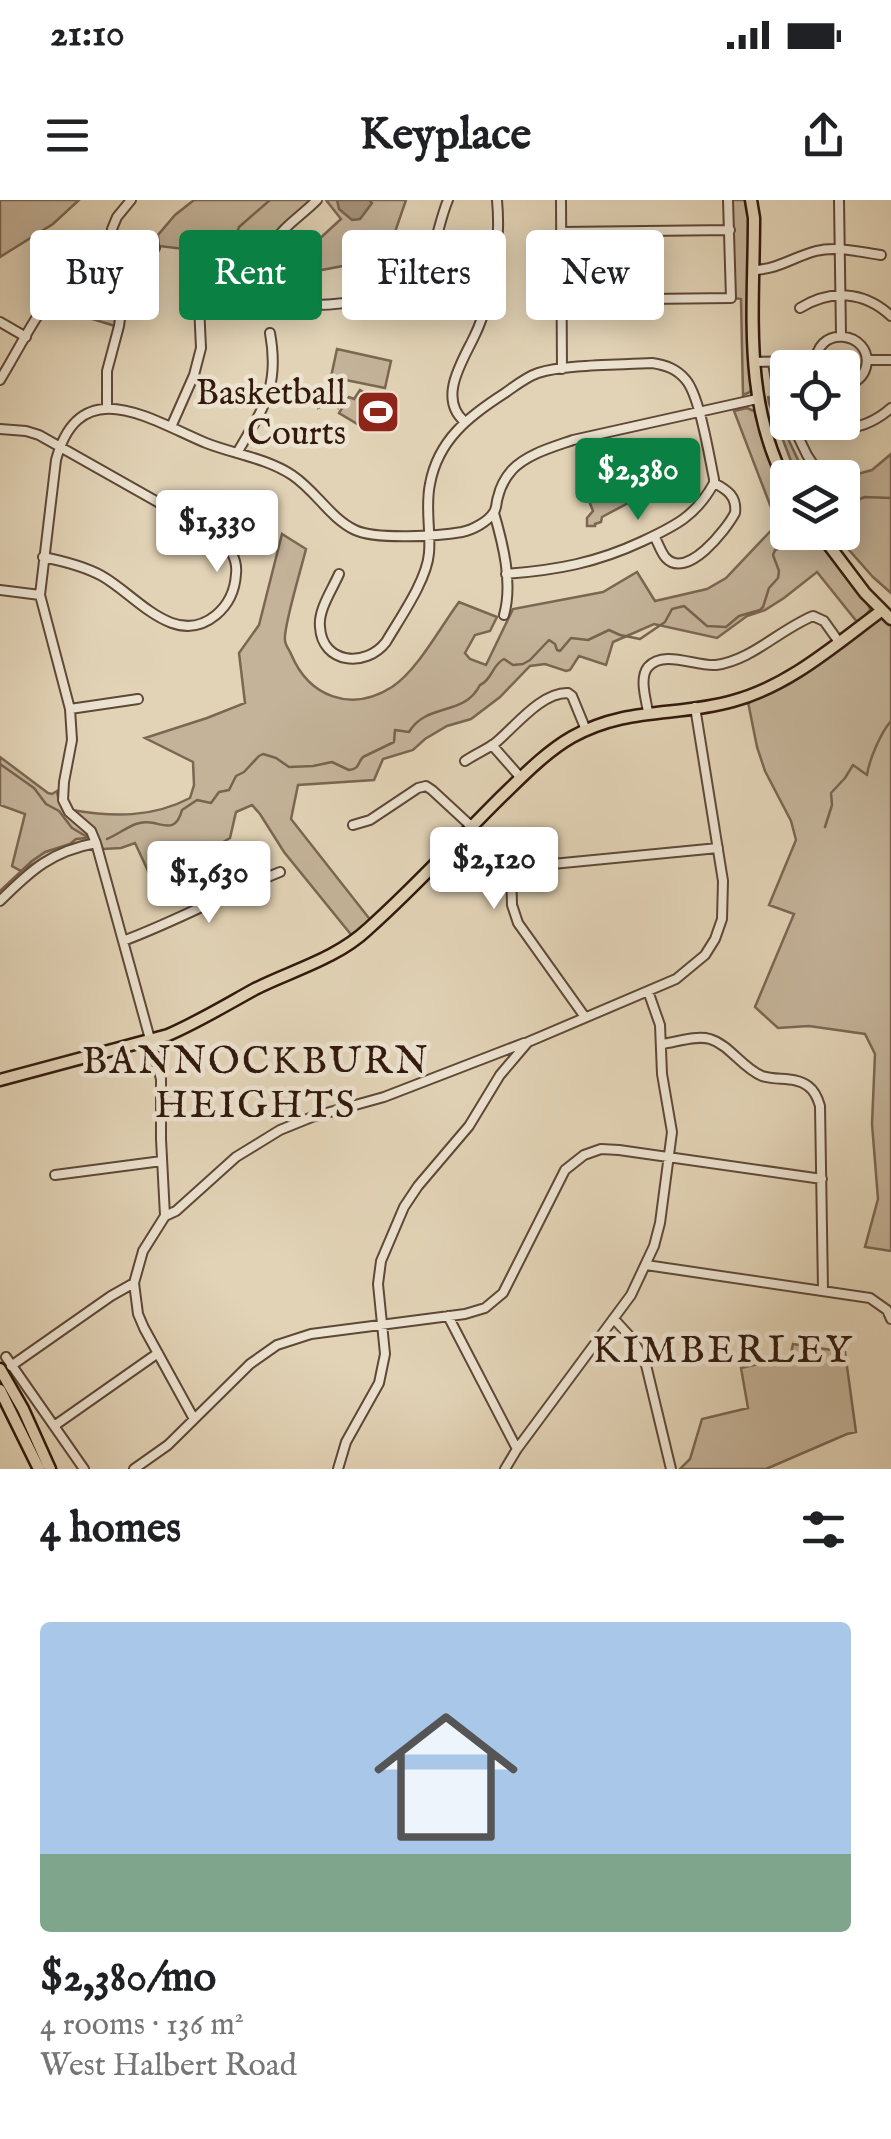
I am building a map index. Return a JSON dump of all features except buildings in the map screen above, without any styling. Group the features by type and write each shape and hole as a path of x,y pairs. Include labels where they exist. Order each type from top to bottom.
{"main road":[{"path":"752,200 757,400 775,460"},
{"path":"831,550 880,611 891,619"},
{"path":"0,1080 189,1026 258,988 333,954 370,928 556,748 586,730 619,718 732,702 766,690 880,611"},
{"path":"6,1368 50,1469"},
{"path":"0,1390 38,1469"}],"street":[{"path":"113,230 131,200"},
{"path":"317,200 278,236 271,256 274,269 290,293 313,306 388,294 412,282 427,263 448,200"},
{"path":"464,421 452,407 452,395 495,270 497,200"},
{"path":"561,200 561,230"},
{"path":"664,299 731,298 728,200"},
{"path":"839,200 841,336"},
{"path":"664,231 730,230"},
{"path":"754,270 776,268 815,252 881,254"},
{"path":"800,308 841,294 866,299 891,316"},
{"path":"0,380 37,320"},
{"path":"108,408 107,370 120,320"},
{"path":"171,428 194,376 201,348 200,320"},
{"path":"562,320 562,369"},
{"path":"0,322 26,337"},
{"path":"237,453 271,389 274,365 270,333"},
{"path":"818,350 831,337 854,339 867,360 860,379"},
{"path":"867,360 891,360"},
{"path":"754,362 770,362"},
{"path":"339,574 320,616 321,636 339,656 352,660 367,658 378,653 386,642 426,569 433,472 444,445 464,421 538,373 652,363 678,372 688,382 698,411 714,484 691,515 610,556 580,565 506,574"},
{"path":"504,615 508,601 506,574 494,512 499,492 512,471 548,449 573,440 757,400"},
{"path":"165,1216 162,1079 96,843 90,830 69,812 63,800 72,740 70,709 40,594 60,446 66,432 93,412 108,408 134,411 292,475 338,520 357,531 380,536 469,530 494,512"},
{"path":"860,428 891,408"},
{"path":"0,429 26,431 60,446 216,535 230,548 236,576 232,595 210,620 189,626 174,625 158,618 98,574 43,557"},
{"path":"654,536 666,558 674,563 685,564 705,550 735,514 736,507 729,492 714,484"},
{"path":"0,590 40,594"},
{"path":"648,712 643,679 651,663 669,660 707,666 735,660 812,616 824,621 839,642"},
{"path":"464,761 492,745 533,709 564,692 572,696 586,730"},
{"path":"70,709 138,699"},
{"path":"194,1419 138,1314 134,1283 143,1250 165,1216 236,1157 280,1130 384,1097 528,1042 676,980 705,955 724,906 695,707"},
{"path":"492,745 521,778"},
{"path":"354,825 370,820 418,788 426,786 432,790 511,868 512,905 518,922 585,1017"},
{"path":"0,901 44,860 96,843"},
{"path":"511,868 718,848"},
{"path":"124,941 280,872"},
{"path":"505,1469 631,1295 660,1223 672,1132 662,1074 660,1025 648,991"},
{"path":"662,1044 710,1040 760,1075 797,1080 810,1087 816,1096 820,1106 823,1290"},
{"path":"338,1469 346,1442 379,1383 385,1354 378,1284 381,1261 404,1207 469,1126 500,1075 528,1042"},
{"path":"486,1058 500,1075"},
{"path":"134,1469 168,1445 250,1364 277,1345 310,1334 485,1308 503,1293 557,1182 584,1155 601,1149 822,1179"},
{"path":"56,1175 162,1161"},
{"path":"646,1265 870,1298 887,1310 891,1319"},
{"path":"6,1368 134,1283"},
{"path":"448,1316 517,1449"},
{"path":"614,1319 634,1341 646,1364 671,1469"},
{"path":"54,1426 158,1354"},
{"path":"6,1357 6,1368 84,1469"}],"shaded area":[{"path":"0,200 79,200 43,230 30,230 30,238 0,257"},
{"path":"194,200 312,200 278,230 179,230 179,248 159,246 159,234"},
{"path":"326,200 406,200 396,230 342,230 342,266 322,270 322,236 341,219"},
{"path":"337,200 372,203 360,219 352,220 339,209"},
{"path":"730,200 748,200 751,220 752,387 743,395 741,299 734,298"},
{"path":"337,349 391,361 385,388 331,377"},
{"path":"319,387 347,400 354,399 360,390 371,397 365,406 369,409 378,395 394,405 381,424 366,415 359,425 339,413 342,403 338,408 328,403 318,408 315,392"},
{"path":"747,408 756,412 772,460 770,505 734,411"},
{"path":"783,440 789,440 798,460 791,460"},
{"path":"891,454 891,593 849,550 860,550 860,473 872,470"},
{"path":"637,472 645,494 602,517 595,526 587,526 593,511 585,491"},
{"path":"770,532 770,550 827,550 867,600 870,610 858,623 817,572 784,598 747,616 717,638 654,624 613,642 606,665 579,656 566,671 545,664 530,666 500,697 471,719 447,726 413,750 383,759 374,780 298,785 291,819 372,922 353,937 284,852 252,805 236,812 230,838 155,886 135,843 103,849 93,828 72,810 132,814 176,805 190,798 193,762 145,738 245,703 239,653 259,625 282,534 306,549 287,623 286,644 309,681 320,690 347,699 377,695 401,680 459,602 497,617 490,631 475,635 465,653 486,665 513,609 603,592 637,572 655,601 707,589 726,578"},
{"path":"881,611 891,619 891,1251 865,1247 878,1199 872,1124 875,1054 865,1034 809,1026 778,1028 755,1007 794,914 769,905 796,840 791,821 765,771 747,697 766,690"},
{"path":"0,757 48,793 57,791 62,807 92,841 64,848 21,871 12,866 25,814 0,805"},
{"path":"793,1344 845,1352 856,1432 766,1469 680,1469 690,1459 702,1419 748,1408 741,1368 790,1357"}],"waterway":[{"path":"238,230 270,200"},
{"path":"860,499 891,498"},
{"path":"107,839 144,822 174,824 182,810 197,800 211,803 219,792 229,790 236,776 263,754 289,767 332,762 349,770 355,768 363,757 394,742 395,730 409,732 425,716 465,702 504,659 513,665 523,664 549,640 560,651 571,638 588,640 609,630 640,639 665,622 672,609 684,606 707,626 726,627 739,616 763,607 769,588 778,578 775,550"},
{"path":"825,827 832,805 831,793 853,765 867,775 876,746 891,721"},
{"path":"0,764 34,788 72,828 89,838"},
{"path":"0,891 45,852 86,838"}],"place":[{"name":"Basketball Courts","path":"378,412"}],"district":[{"name":"BANNOCKBURN HEIGHTS","path":"256,1082"},
{"name":"KIMBERLEY","path":"723,1349"}]}
